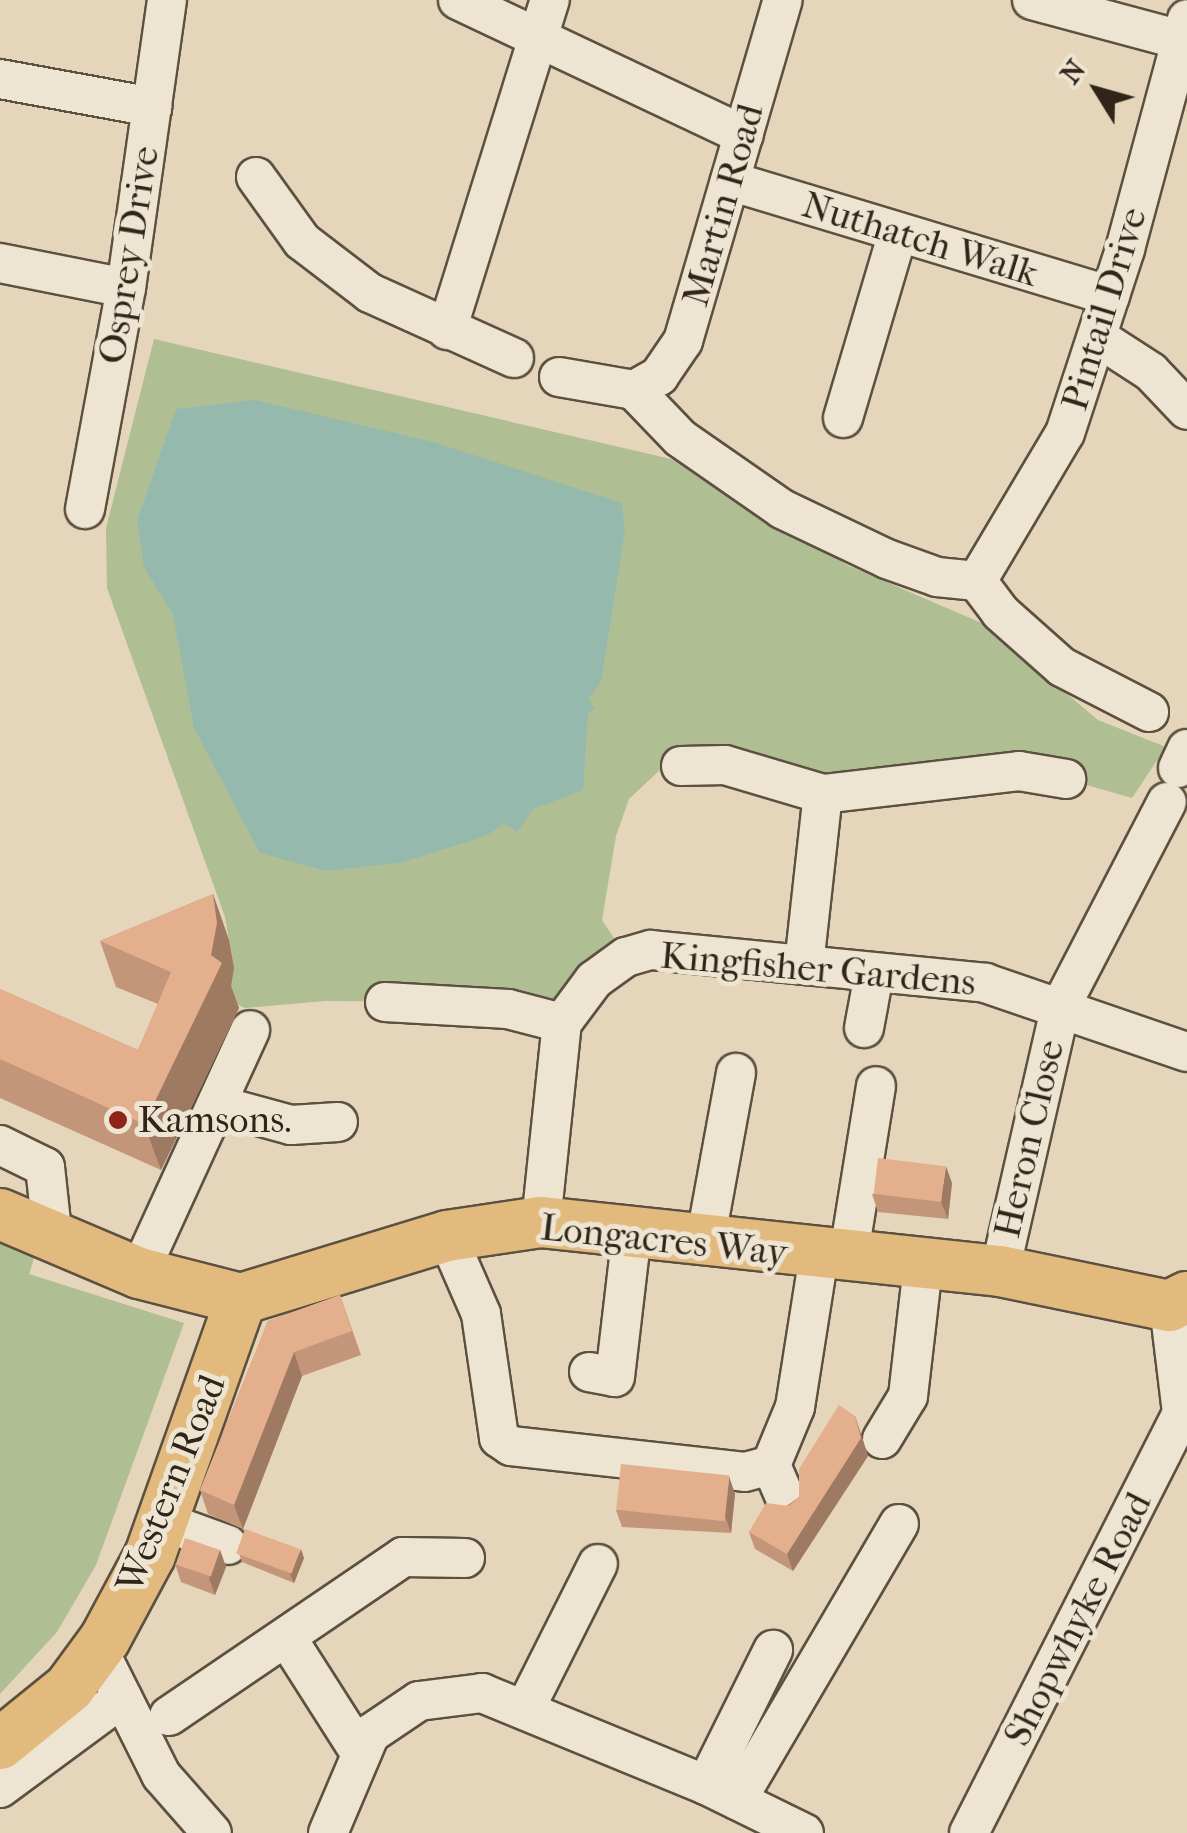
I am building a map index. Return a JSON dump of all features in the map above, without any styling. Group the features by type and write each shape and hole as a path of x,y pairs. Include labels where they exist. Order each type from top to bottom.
{"main road":[{"path":"0,1214 53,1241 139,1273 242,1298"},
{"name":"Longacres Way","path":"242,1298 447,1236 541,1222 923,1267 1000,1271 1178,1301"},
{"name":"Western Road","path":"0,1744 69,1688 98,1649 162,1522 242,1298"}],"street":[{"name":"Osprey Drive","path":"85,508 126,288 167,0"},
{"path":"458,0 744,135"},
{"path":"447,330 550,0"},
{"name":"Martin Road","path":"634,390 659,376 683,342 783,0"},
{"path":"1032,0 1184,30"},
{"name":"Pintail Drive","path":"977,581 1065,433 1110,296 1184,30"},
{"path":"0,78 152,107"},
{"path":"256,177 302,241 370,293 514,358"},
{"name":"Nuthatch Walk","path":"730,181 1110,296"},
{"path":"843,418 898,232"},
{"path":"0,263 126,288"},
{"path":"1096,337 1151,372 1184,401"},
{"path":"559,377 634,390 680,438 782,509 887,560 937,577 977,581 1000,612 1062,667 1149,712"},
{"path":"681,766 725,765 823,794 1019,771 1066,779"},
{"name":"Heron Close","path":"1000,1271 1060,1008 1177,773"},
{"path":"804,965 823,794"},
{"name":"Kingfisher Gardens","path":"541,1222 562,1024 594,980 626,957 651,950 985,983 1060,1008"},
{"path":"864,1028 874,974"},
{"path":"386,1002 508,1009 562,1024"},
{"name":"Heron Close","path":"1060,1008 1187,1052"},
{"path":"139,1273 250,1030"},
{"path":"704,1242 736,1073"},
{"path":"787,1502 770,1464 795,1407 876,1086"},
{"path":"218,1105 291,1125 338,1122"},
{"path":"0,1145 44,1167 53,1241"},
{"path":"589,1372 615,1377 632,1233"},
{"path":"447,1236 481,1314 498,1438 511,1446 745,1472 770,1464"},
{"path":"882,1439 908,1396 923,1267"},
{"name":"Shopwhyke Road","path":"969,1833 1182,1414 1178,1301"},
{"path":"162,1522 228,1545"},
{"path":"722,1792 899,1524"},
{"path":"169,1716 402,1557 465,1558"},
{"path":"526,1707 598,1564"},
{"path":"287,1638 359,1751"},
{"path":"98,1649 161,1776 212,1833"},
{"path":"722,1792 773,1650"},
{"path":"328,1833 359,1751 392,1714 419,1701 482,1693 526,1707 722,1792 804,1833"},
{"path":"0,1788 122,1698"}],"green space":[{"path":"154,339 684,462 847,565 984,624 1098,720 1166,747 1132,798 1066,779 823,794 681,766 662,768 629,799 616,836 602,920 626,957 562,1023 436,1002 325,1001 245,1008 228,1000 234,968 225,917 107,588 106,528"},
{"path":"0,1239 36,1252 29,1274 184,1323 96,1565 57,1632 0,1694"}],"water":[{"path":"255,400 433,442 622,503 625,530 601,682 588,699 595,708 588,713 583,790 533,809 517,832 504,823 486,836 403,862 326,871 260,853 194,728 173,615 144,567 137,521 176,409"}],"building":[{"path":"213,894 217,923 211,955 222,963 144,1124 0,1059 0,989 138,1050 171,972 100,941"},
{"path":"878,1158 945,1166 941,1202 874,1194"},
{"path":"340,1295 352,1331 294,1352 234,1505 200,1490 268,1321"},
{"path":"839,1405 855,1416 861,1438 787,1554 749,1532 766,1503 789,1506 799,1497 799,1469"},
{"path":"621,1464 729,1475 725,1521 616,1510"},
{"path":"245,1529 300,1549 292,1574 236,1553"},
{"path":"185,1538 220,1550 211,1577 176,1564"}],"tunnel":[{"path":"787,1502 832,1531"}],"place":[{"name":"Kamsons.","path":"118,1120"}]}
